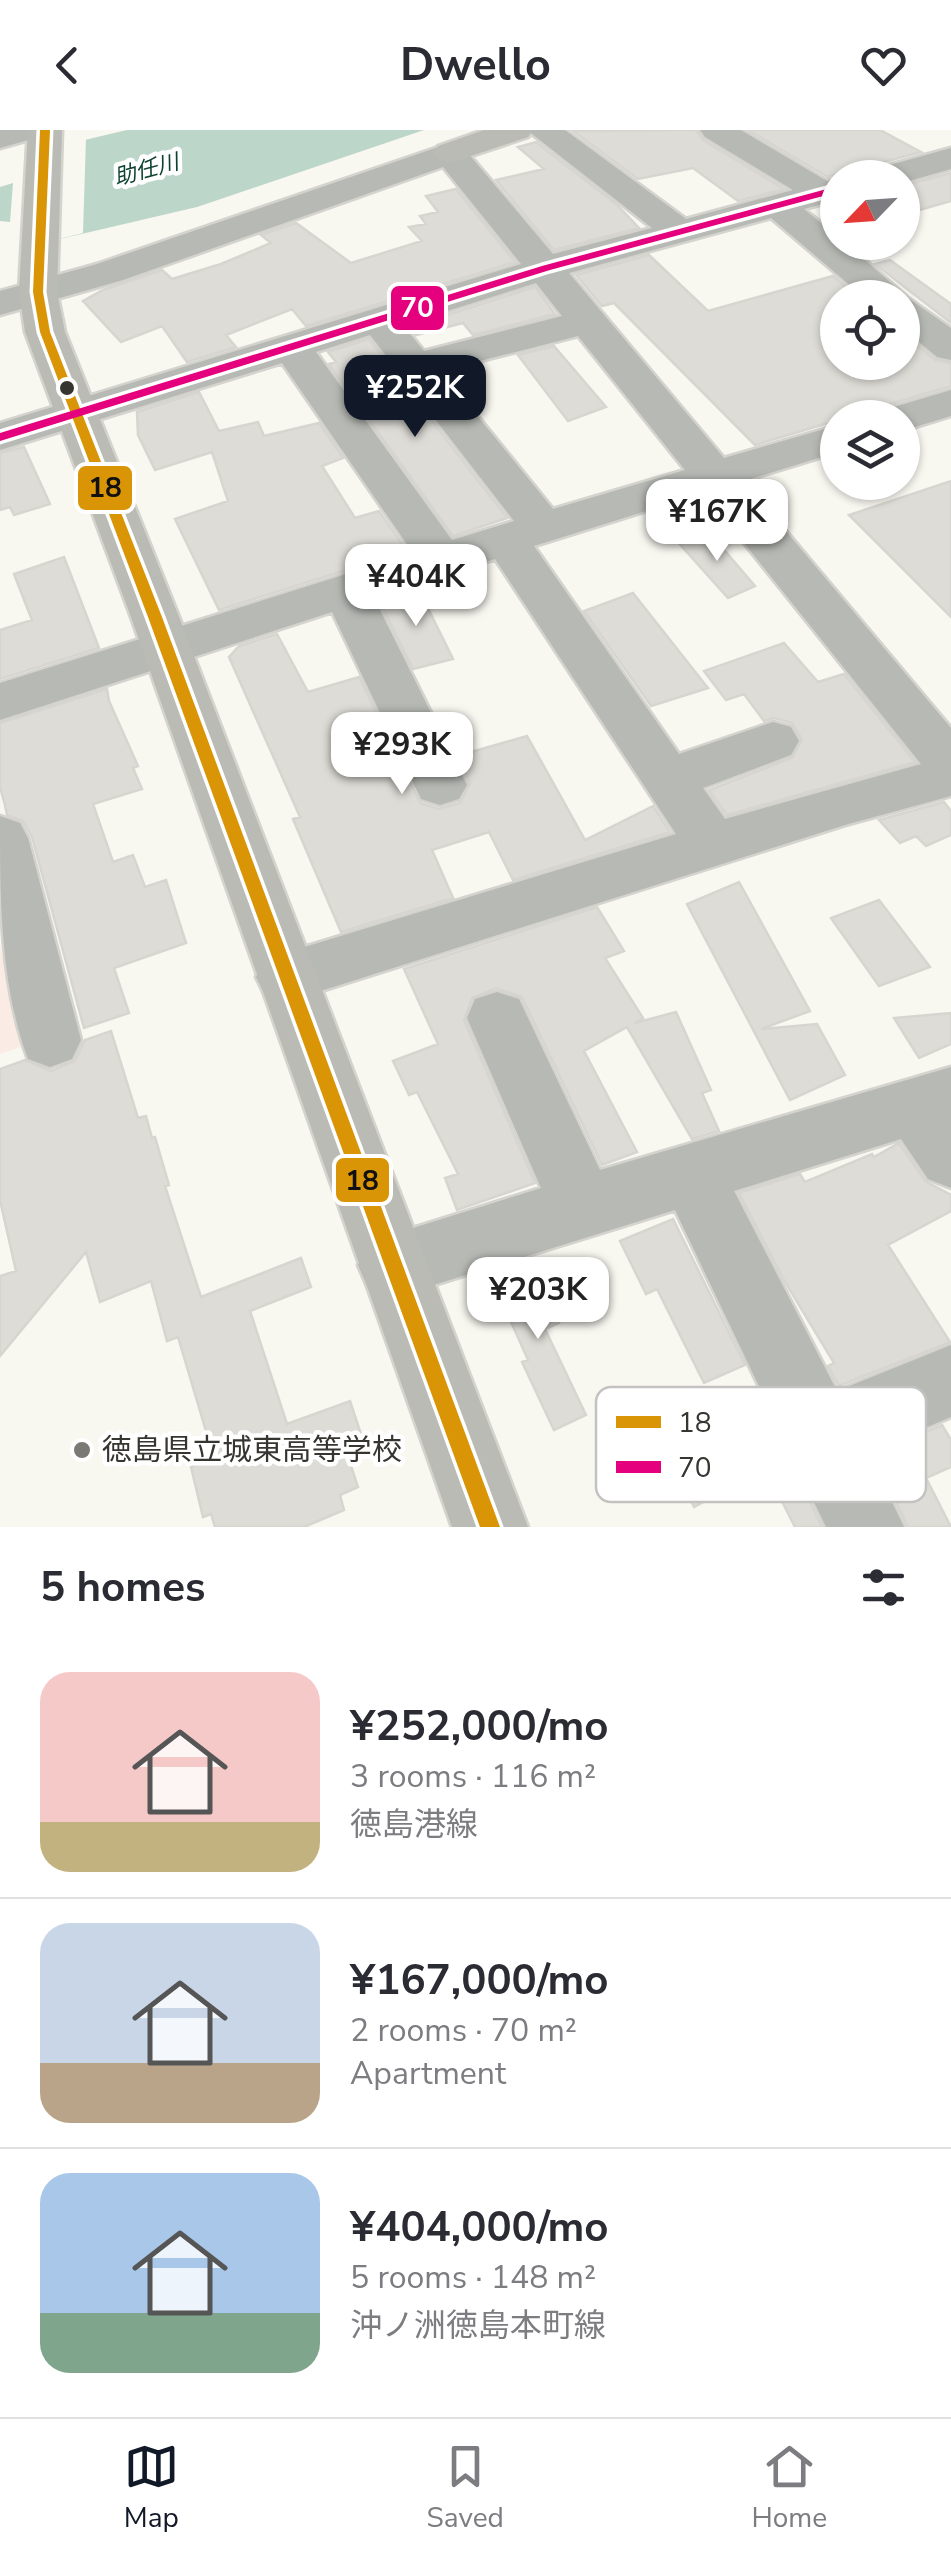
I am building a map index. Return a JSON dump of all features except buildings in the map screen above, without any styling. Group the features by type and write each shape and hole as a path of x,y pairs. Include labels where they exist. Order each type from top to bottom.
{"main road":[{"path":"450,153 516,130"},
{"path":"39,136 39,244 19,298 45,332 77,414 490,1527"}],"street":[{"path":"544,130 681,232"},
{"path":"718,130 820,186"},
{"path":"0,138 39,136"},
{"path":"19,298 110,272 450,153 951,764"},
{"path":"920,167 951,158"},
{"path":"0,437 546,268 820,194"},
{"path":"778,205 868,280"},
{"path":"378,320 417,365 524,533 668,779 713,846"},
{"path":"417,365 585,322"},
{"path":"920,323 951,348"},
{"path":"290,345 442,560"},
{"path":"920,412 951,403"},
{"path":"0,702 524,533 820,443"},
{"path":"346,591 440,785"},
{"path":"668,779 773,741"},
{"path":"286,977 845,804 951,776"},
{"path":"0,838 50,1040"},
{"path":"497,1018 583,1207"},
{"path":"392,1265 933,1101 951,1158"},
{"path":"691,1174 796,1387"},
{"path":"926,1391 951,1381"},
{"path":"853,1502 866,1527"}],"shaded area":[{"path":"0,944 23,1046 0,1054"}],"water":[{"name":"助任川","path":"127,130 424,130 197,207 0,253 0,160"}],"pier":[{"path":"86,138 83,233 0,254 0,221 10,222 13,183 0,187 0,158"}],"transit line":[{"name":"18","path":"45,130 38,292 45,332 155,617 490,1527"},
{"name":"70","path":"0,437 546,268 820,194"}],"place":[{"name":"徳島県立城東高等学校","path":"82,1450"}]}
